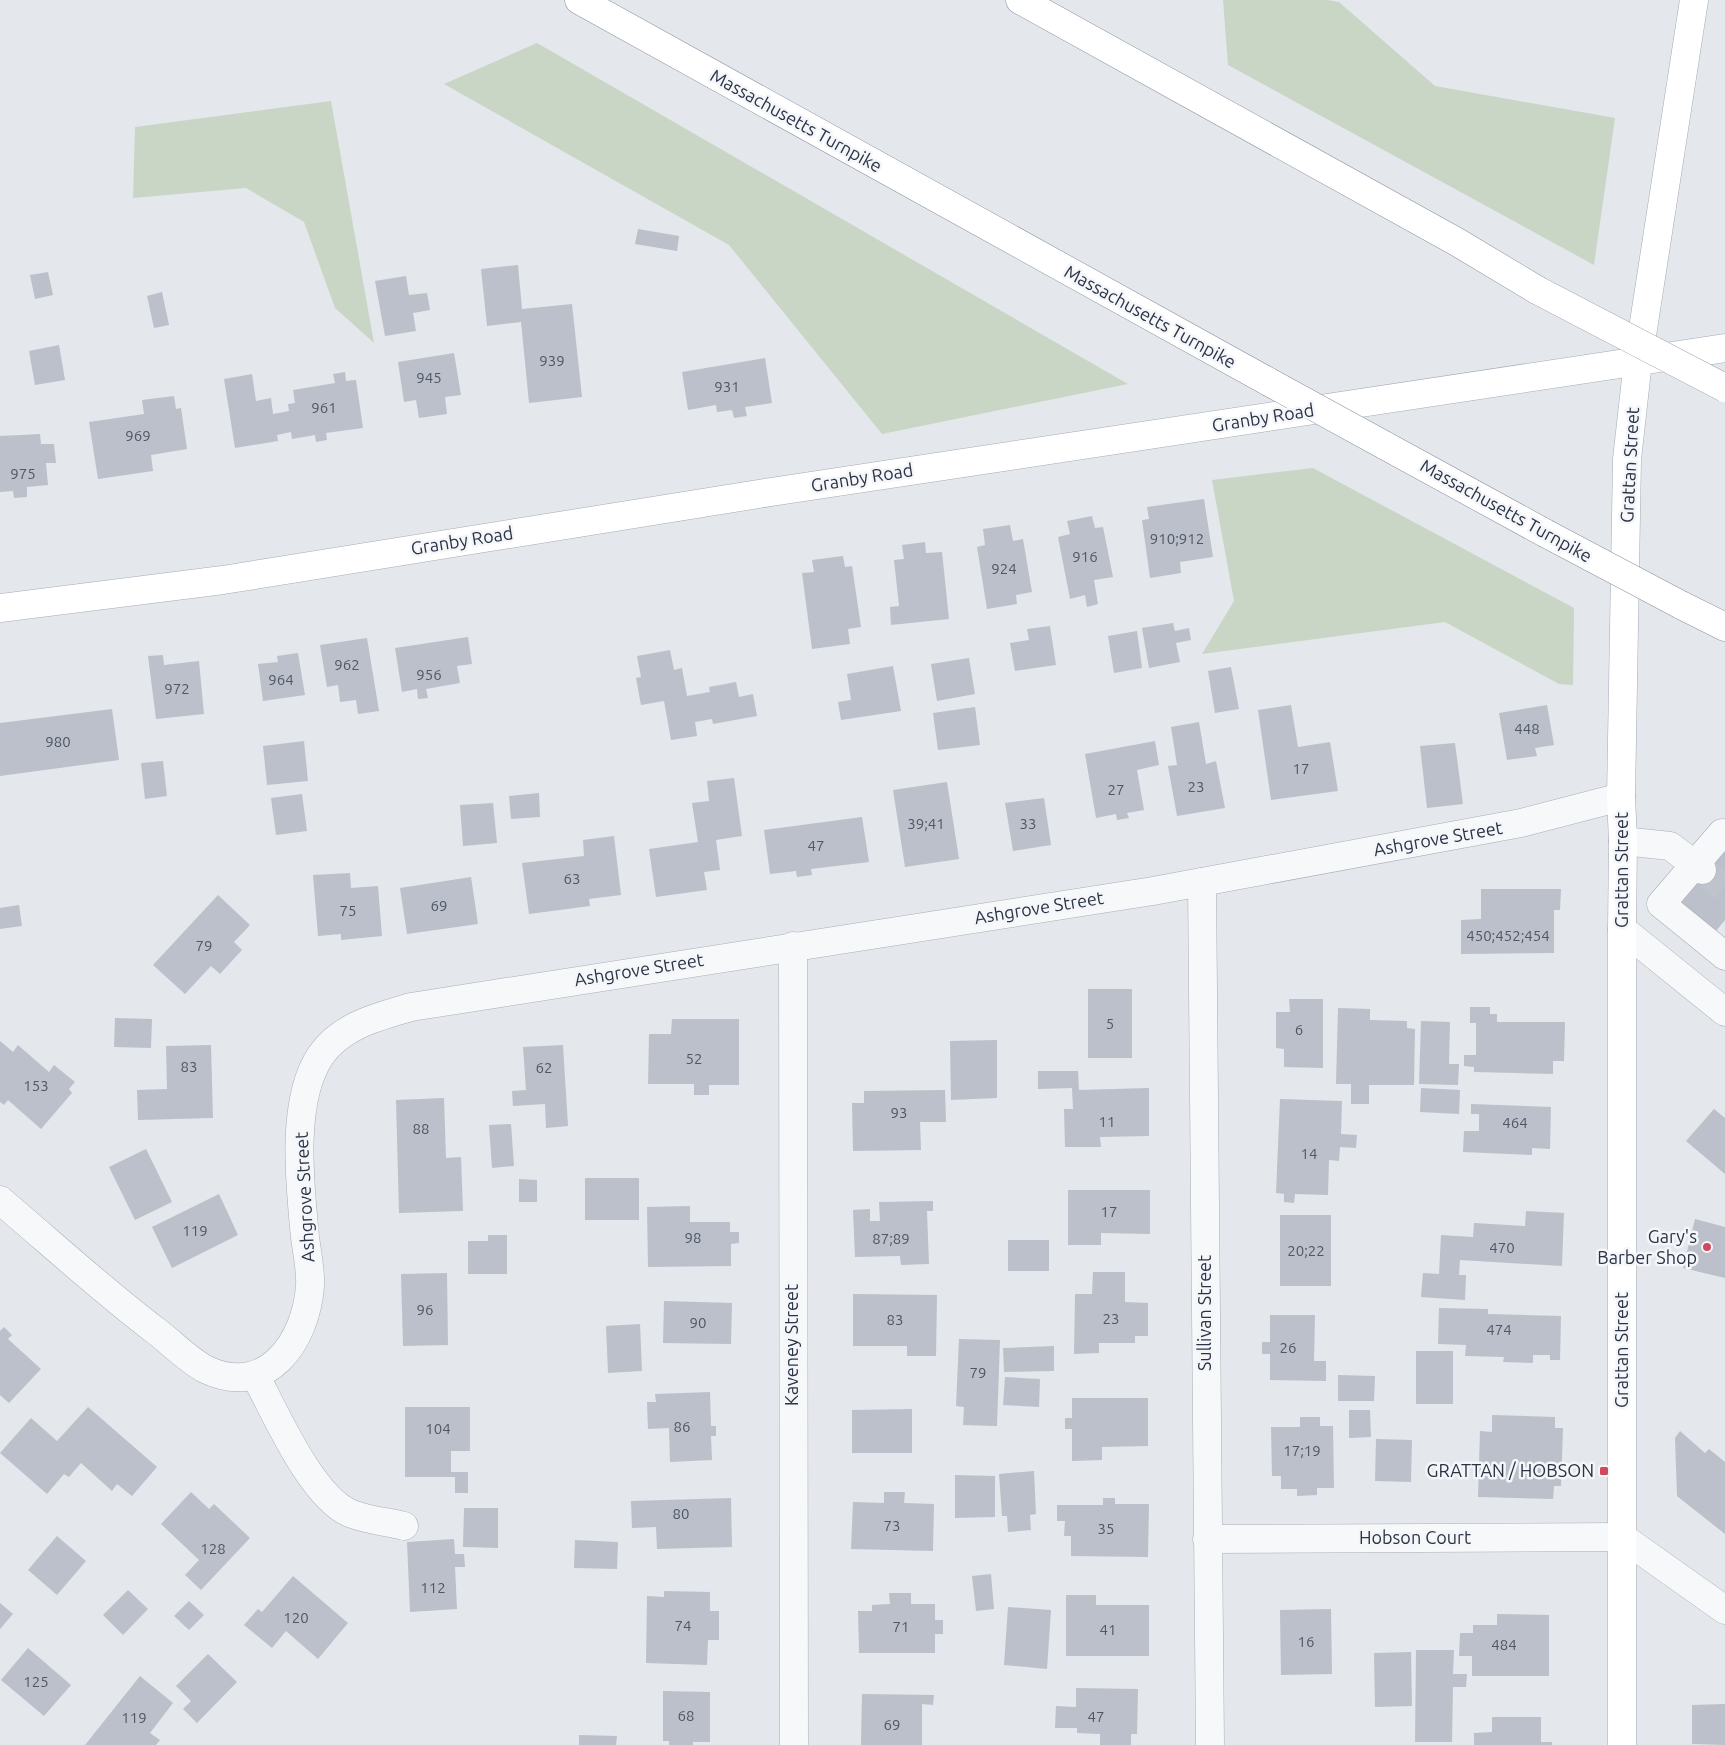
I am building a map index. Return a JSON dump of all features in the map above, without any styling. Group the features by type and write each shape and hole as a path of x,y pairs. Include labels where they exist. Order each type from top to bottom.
{"main road":[{"name":"Massachusetts Turnpike","path":"579,0 1268,382 1545,533 1725,627"},
{"path":"1020,0 1431,228 1537,290 1725,388"},
{"name":"Grattan Street","path":"1622,1745 1622,797 1627,459 1638,361 1694,0"},
{"name":"Granby Road","path":"0,608 223,580 771,492 1725,348"}],"street":[{"name":"Ashgrove Street","path":"0,1200 108,1294 203,1368 222,1376 241,1379 268,1368 290,1348 305,1320 310,1285 300,1139 304,1105 313,1071 321,1056 341,1036 371,1019 411,1007 1202,882 1521,823 1622,797"},
{"path":"1725,835 1722,833 1699,867 1661,904 1725,956"},
{"path":"1623,841 1670,846 1699,867"},
{"name":"Sullivan Street","path":"1202,882 1210,1745"},
{"path":"1622,929 1723,1006"},
{"name":"Kaveney Street","path":"793,946 794,1745"},
{"path":"254,1375 301,1460 320,1490 350,1513 404,1526"},
{"path":"1622,1537 1725,1610"},
{"name":"Hobson Court","path":"1207,1539 1622,1537"}],"green space":[{"path":"1223,0 1327,0 1339,2 1435,86 1615,118 1594,265 1228,65"},
{"path":"537,43 1128,384 882,434 729,245 444,84"},
{"path":"331,101 374,343 335,308 304,222 246,188 133,198 135,127"},
{"path":"1313,468 1574,608 1573,685 1559,684 1445,622 1202,654 1234,601 1212,480"}],"building":[{"path":"638,229 679,236 677,251 635,244"},
{"path":"518,265 522,309 572,304 582,397 529,403 521,322 487,326 481,269"},
{"path":"48,272 53,295 35,299 30,275"},
{"path":"406,276 409,295 427,293 430,310 413,313 416,331 385,336 375,281"},
{"path":"162,292 169,325 154,328 147,296"},
{"path":"59,345 65,380 35,385 29,351"},
{"path":"454,353 461,395 445,397 447,414 419,418 416,400 404,402 398,362"},
{"path":"765,358 772,403 745,407 747,416 734,418 732,410 717,412 716,405 688,410 682,372"},
{"path":"345,372 346,381 356,380 363,428 326,433 327,440 316,442 315,435 292,439 291,432 277,435 278,441 235,448 224,379 252,374 256,401 271,398 273,414 289,411 288,404 295,403 293,390 335,383 333,374"},
{"path":"174,396 176,409 181,408 187,449 151,455 153,471 98,479 89,422 144,414 142,400"},
{"path":"40,434 41,444 54,444 56,463 46,463 48,485 27,487 27,497 14,498 13,491 0,492 0,436"},
{"path":"1204,499 1213,557 1180,562 1181,573 1150,578 1142,520 1149,519 1147,507"},
{"path":"1092,516 1095,528 1103,527 1113,577 1094,580 1098,604 1087,607 1085,595 1070,599 1058,537 1070,534 1067,521"},
{"path":"1010,525 1013,541 1023,539 1032,592 1016,595 1017,604 987,609 977,547 985,545 983,529"},
{"path":"925,542 926,553 942,552 949,619 891,625 890,607 899,606 894,560 904,559 902,545"},
{"path":"843,556 845,567 852,566 861,627 848,629 850,644 812,649 802,573 814,572 812,560"},
{"path":"1173,623 1175,631 1189,628 1191,640 1176,643 1180,662 1149,668 1142,628"},
{"path":"1050,626 1056,665 1015,671 1010,643 1029,640 1027,629"},
{"path":"1137,631 1142,668 1114,673 1108,636"},
{"path":"468,637 472,664 457,666 460,683 426,689 428,698 418,699 417,689 402,692 395,648"},
{"path":"367,638 379,711 358,714 356,700 340,702 338,685 327,687 320,645"},
{"path":"670,650 674,670 682,668 687,696 710,692 709,687 736,682 739,697 753,694 757,716 713,724 712,719 695,722 697,736 671,740 664,701 641,705 636,678 641,677 637,656"},
{"path":"298,653 305,695 263,701 258,664 278,662 277,656"},
{"path":"163,655 164,665 199,661 204,714 156,719 148,656"},
{"path":"969,658 975,694 937,701 931,664"},
{"path":"893,666 901,711 841,720 838,702 851,700 847,674"},
{"path":"1231,667 1239,709 1215,713 1208,671"},
{"path":"1291,705 1298,747 1330,742 1338,791 1271,800 1258,710"},
{"path":"1547,705 1554,745 1535,748 1537,756 1507,760 1499,713"},
{"path":"975,707 980,745 938,750 933,713"},
{"path":"112,709 119,760 0,776 0,723"},
{"path":"1199,722 1206,764 1216,761 1225,808 1177,816 1168,766 1177,765 1171,727"},
{"path":"304,741 308,781 267,785 263,746"},
{"path":"1155,741 1159,765 1137,770 1144,810 1127,813 1129,818 1117,820 1116,814 1096,818 1085,754"},
{"path":"1455,743 1463,804 1427,808 1420,746"},
{"path":"163,761 167,796 145,799 141,763"},
{"path":"734,778 742,836 716,840 720,870 704,872 707,890 656,897 649,849 698,842 692,803 709,801 707,781"},
{"path":"947,782 959,859 905,867 893,790"},
{"path":"539,793 540,817 511,819 509,796"},
{"path":"302,794 307,831 276,835 271,798"},
{"path":"1044,798 1051,845 1013,851 1005,803"},
{"path":"493,803 497,843 463,846 460,805"},
{"path":"862,817 869,862 811,869 812,875 797,877 796,871 770,874 764,830"},
{"path":"614,836 621,895 589,899 590,906 529,914 522,863 584,856 583,840"},
{"path":"1725,844 1725,920 1711,937 1673,906"},
{"path":"350,873 351,888 378,886 382,936 341,940 341,934 318,936 313,875"},
{"path":"471,877 478,924 407,934 400,888"},
{"path":"1481,889 1561,889 1560,910 1554,910 1554,953 1461,954 1461,920 1481,919"},
{"path":"218,895 250,925 234,942 242,950 220,974 211,966 185,994 153,965"},
{"path":"19,905 22,926 0,929 0,908"},
{"path":"1088,989 1132,989 1132,1058 1088,1058"},
{"path":"1289,999 1323,999 1323,1068 1284,1067 1284,1049 1276,1048 1276,1012 1290,1012"},
{"path":"1470,1007 1490,1007 1490,1014 1497,1014 1497,1022 1565,1022 1564,1061 1553,1061 1553,1074 1474,1072 1474,1067 1464,1066 1464,1055 1476,1055 1476,1023 1470,1023"},
{"path":"1338,1008 1370,1009 1370,1020 1407,1021 1407,1028 1415,1029 1414,1085 1369,1085 1369,1104 1351,1104 1351,1084 1336,1084"},
{"path":"115,1018 152,1019 151,1048 114,1047"},
{"path":"672,1019 739,1019 739,1085 709,1085 709,1095 694,1095 694,1084 648,1084 649,1034 671,1034"},
{"path":"1421,1021 1450,1022 1449,1064 1459,1064 1458,1085 1419,1084"},
{"path":"997,1040 997,1098 951,1100 950,1041"},
{"path":"0,1041 13,1052 18,1045 49,1072 54,1065 75,1082 69,1089 72,1093 41,1129 8,1100 4,1105 0,1102"},
{"path":"211,1045 213,1118 138,1120 137,1090 167,1089 166,1046"},
{"path":"563,1045 568,1126 546,1128 545,1104 513,1106 512,1091 526,1090 523,1047"},
{"path":"1038,1071 1078,1071 1079,1090 1149,1088 1149,1136 1100,1137 1101,1147 1065,1147 1064,1109 1073,1109 1072,1088 1038,1089"},
{"path":"1421,1088 1460,1090 1459,1114 1420,1112"},
{"path":"945,1090 946,1122 920,1122 921,1150 853,1151 852,1103 864,1103 864,1091"},
{"path":"444,1098 446,1158 461,1157 463,1211 399,1213 396,1100"},
{"path":"1280,1099 1342,1101 1341,1134 1357,1135 1356,1148 1340,1147 1339,1161 1329,1160 1328,1195 1295,1194 1294,1203 1284,1202 1284,1194 1276,1193"},
{"path":"1471,1104 1551,1107 1550,1149 1532,1148 1532,1155 1463,1152 1464,1131 1479,1131 1479,1114 1471,1114"},
{"path":"1714,1109 1725,1118 1725,1174 1686,1141"},
{"path":"511,1124 514,1166 492,1168 489,1125"},
{"path":"146,1149 172,1202 135,1220 109,1167"},
{"path":"585,1178 639,1178 639,1220 585,1220"},
{"path":"519,1179 537,1180 537,1202 519,1202"},
{"path":"1068,1190 1150,1190 1150,1234 1101,1233 1101,1245 1068,1245"},
{"path":"219,1194 238,1235 172,1268 152,1227"},
{"path":"933,1201 933,1211 927,1211 929,1264 901,1265 900,1256 855,1257 853,1210 870,1209 870,1221 880,1221 879,1202"},
{"path":"690,1206 690,1222 730,1222 730,1232 739,1232 739,1243 731,1244 731,1266 648,1267 647,1207"},
{"path":"1526,1211 1564,1213 1562,1266 1460,1260 1459,1275 1466,1275 1465,1300 1421,1297 1423,1273 1439,1274 1441,1235 1473,1237 1474,1223 1525,1226"},
{"path":"1280,1215 1331,1215 1331,1286 1280,1286"},
{"name":"Gary's Barber Shop","path":"1695,1219 1725,1227 1725,1278 1683,1268"},
{"path":"488,1235 507,1235 507,1274 468,1274 468,1241 488,1241"},
{"path":"1008,1240 1049,1240 1049,1271 1008,1271"},
{"path":"1093,1272 1125,1272 1125,1302 1148,1303 1148,1336 1135,1336 1135,1343 1099,1343 1099,1353 1074,1354 1075,1294 1092,1294"},
{"path":"447,1273 448,1345 403,1346 401,1274"},
{"path":"853,1294 937,1295 936,1356 907,1356 907,1346 853,1346"},
{"path":"664,1301 732,1303 731,1344 663,1343"},
{"path":"1439,1308 1488,1309 1488,1314 1561,1316 1560,1360 1550,1360 1550,1355 1533,1355 1533,1363 1503,1362 1504,1357 1465,1356 1466,1345 1438,1344"},
{"path":"1270,1315 1315,1315 1314,1361 1326,1361 1326,1381 1270,1380 1270,1354 1262,1354 1262,1342 1270,1342"},
{"path":"640,1324 642,1371 608,1373 606,1326"},
{"path":"4,1327 12,1335 8,1339 41,1369 9,1403 0,1395 0,1331"},
{"path":"959,1339 1000,1340 997,1426 963,1425 964,1407 956,1406"},
{"path":"1054,1346 1054,1371 1004,1372 1003,1348"},
{"path":"1416,1351 1453,1351 1453,1404 1416,1404"},
{"path":"1338,1375 1375,1376 1374,1401 1338,1401"},
{"path":"1005,1377 1040,1379 1039,1407 1003,1405"},
{"path":"710,1392 711,1426 716,1426 716,1436 711,1436 712,1460 670,1462 669,1428 648,1429 647,1402 656,1402 655,1394"},
{"path":"1072,1398 1148,1398 1148,1446 1102,1447 1102,1460 1072,1461 1072,1429 1065,1429 1065,1418 1072,1418"},
{"path":"88,1407 157,1467 132,1496 117,1484 112,1491 81,1463 69,1477 64,1474 47,1494 0,1453 31,1418 57,1441"},
{"path":"405,1407 470,1407 470,1451 451,1451 451,1472 468,1472 468,1493 455,1493 455,1477 405,1477"},
{"path":"912,1409 912,1453 852,1453 852,1410"},
{"path":"1349,1410 1370,1410 1371,1437 1349,1438"},
{"path":"1492,1415 1555,1417 1555,1428 1563,1428 1561,1486 1554,1486 1553,1499 1478,1497 1480,1431 1492,1432"},
{"path":"1300,1417 1320,1417 1320,1426 1333,1426 1334,1488 1317,1488 1317,1495 1297,1496 1297,1489 1281,1489 1281,1476 1272,1476 1271,1427 1300,1427"},
{"path":"1680,1431 1705,1453 1709,1449 1725,1462 1725,1534 1677,1496 1675,1438"},
{"path":"1376,1439 1412,1440 1411,1482 1375,1481"},
{"path":"1034,1471 1036,1514 1030,1515 1031,1530 1008,1532 1007,1516 1002,1516 999,1474"},
{"path":"955,1475 995,1476 995,1517 955,1518"},
{"path":"191,1492 209,1509 214,1504 250,1538 201,1590 185,1575 199,1560 161,1524"},
{"path":"884,1492 905,1492 904,1503 934,1504 933,1551 851,1549 853,1502 884,1503"},
{"path":"731,1498 732,1547 657,1549 656,1527 632,1528 631,1501"},
{"path":"1103,1498 1115,1498 1115,1504 1149,1504 1148,1557 1071,1556 1071,1536 1064,1536 1065,1521 1057,1521 1057,1505 1103,1505"},
{"path":"464,1508 498,1508 498,1548 463,1547"},
{"path":"57,1536 86,1561 57,1595 28,1570"},
{"path":"454,1539 455,1554 464,1554 465,1567 455,1567 457,1609 410,1612 407,1542"},
{"path":"575,1540 618,1542 617,1569 574,1568"},
{"path":"991,1574 994,1609 976,1611 972,1576"},
{"path":"293,1576 348,1623 318,1659 286,1631 272,1648 244,1625 258,1609 262,1612"},
{"path":"128,1590 148,1609 123,1635 103,1615"},
{"path":"664,1591 710,1592 710,1611 719,1611 719,1640 708,1640 707,1665 646,1663 647,1596 664,1597"},
{"path":"889,1593 911,1593 911,1604 935,1604 935,1620 943,1620 943,1634 935,1634 935,1653 859,1653 858,1611 872,1611 872,1605 890,1604"},
{"path":"1066,1595 1096,1595 1096,1605 1149,1605 1149,1656 1066,1656"},
{"path":"189,1601 204,1615 189,1630 174,1616"},
{"path":"0,1603 13,1614 0,1629"},
{"path":"1008,1607 1051,1610 1047,1669 1004,1665"},
{"path":"1331,1609 1332,1674 1281,1675 1280,1610"},
{"path":"1497,1614 1549,1615 1549,1676 1472,1676 1472,1656 1459,1656 1460,1633 1473,1633 1473,1625 1497,1625"},
{"path":"28,1648 71,1685 44,1716 1,1680"},
{"path":"1416,1650 1454,1650 1453,1674 1467,1674 1466,1687 1453,1687 1452,1742 1415,1742"},
{"path":"1411,1652 1412,1706 1375,1707 1374,1653"},
{"path":"208,1654 237,1682 197,1723 183,1709 191,1701 176,1686"},
{"path":"140,1676 173,1703 150,1733 160,1740 156,1745 85,1745"},
{"path":"1076,1688 1138,1689 1137,1734 1131,1734 1131,1745 1100,1745 1100,1734 1077,1733 1077,1728 1055,1728 1056,1706 1076,1707"},
{"path":"663,1691 710,1692 710,1742 693,1742 693,1745 669,1745 669,1741 663,1741"},
{"path":"862,1694 934,1695 933,1705 922,1704 922,1745 861,1745"},
{"path":"1725,1704 1725,1745 1692,1744 1692,1705"},
{"path":"1492,1717 1541,1717 1541,1742 1552,1742 1552,1745 1474,1745 1474,1733 1492,1732"},
{"path":"579,1735 617,1736 616,1745 579,1745"}],"tunnel":[{"path":"1702,870 1725,889"}],"place":[{"name":"Gary's Barber Shop","path":"1707,1247"},
{"name":"GRATTAN / HOBSON","path":"1604,1471"}]}
